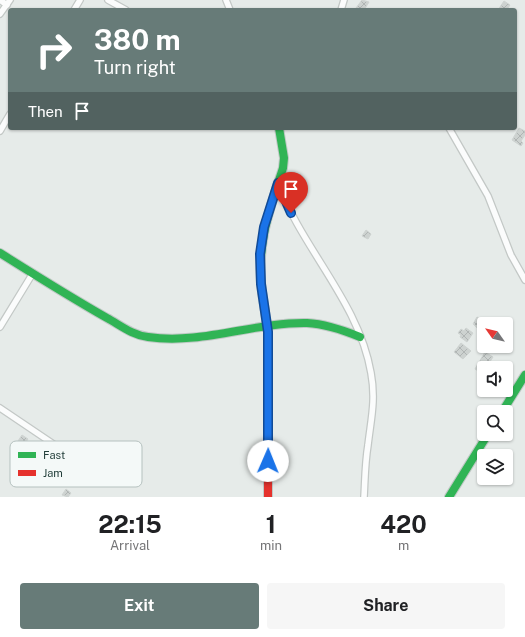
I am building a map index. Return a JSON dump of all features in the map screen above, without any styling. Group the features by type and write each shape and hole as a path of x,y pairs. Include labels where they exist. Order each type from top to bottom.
{"main road":[{"path":"268,497 267,326 261,284 261,249 264,227 284,158 279,130"},
{"path":"0,253 96,312 134,334 145,337 174,339 209,336 267,326 304,323 349,331 360,337"},
{"path":"506,405 525,375"},
{"path":"513,405 525,386"},
{"path":"449,497 484,441"},
{"path":"456,497 491,441"}],"street":[{"path":"0,0 8,2 0,14"},
{"path":"108,0 122,8"},
{"path":"0,131 8,117"},
{"path":"450,130 488,196 511,255 525,280"},
{"path":"278,183 285,202 309,245 343,298 360,337 371,372 374,406 368,445 364,497"},
{"path":"0,327 33,273"},
{"path":"0,408 49,441"}],"building":[{"path":"362,0 369,2 365,8 356,8"},
{"path":"504,1 510,5 508,8 499,8"},
{"path":"519,128 525,131 525,135 521,141 523,143 521,146 512,140"},
{"path":"366,230 371,234 368,239 362,236"},
{"path":"477,317 477,328 473,324"},
{"path":"466,328 473,333 467,342 460,337 461,335 458,333 461,329 464,331"},
{"path":"461,343 471,351 463,359 454,352"},
{"path":"484,353 493,357 490,361 480,361"},
{"path":"22,435 28,439 27,441 18,441"},
{"path":"66,489 71,493 68,497 62,495"}],"traffic: fast":[{"path":"262,292 262,244 273,199 283,168 284,158 279,130"},
{"path":"0,253 121,327 142,336 168,339 188,338 267,326 307,323 334,328 360,337"},
{"path":"506,405 525,375"},
{"path":"449,497 484,441"}],"traffic: jam":[{"path":"262,292 268,332 268,497"}],"route":[{"path":"268,461 268,332 261,284 260,254 264,227 278,183 291,213"}]}
